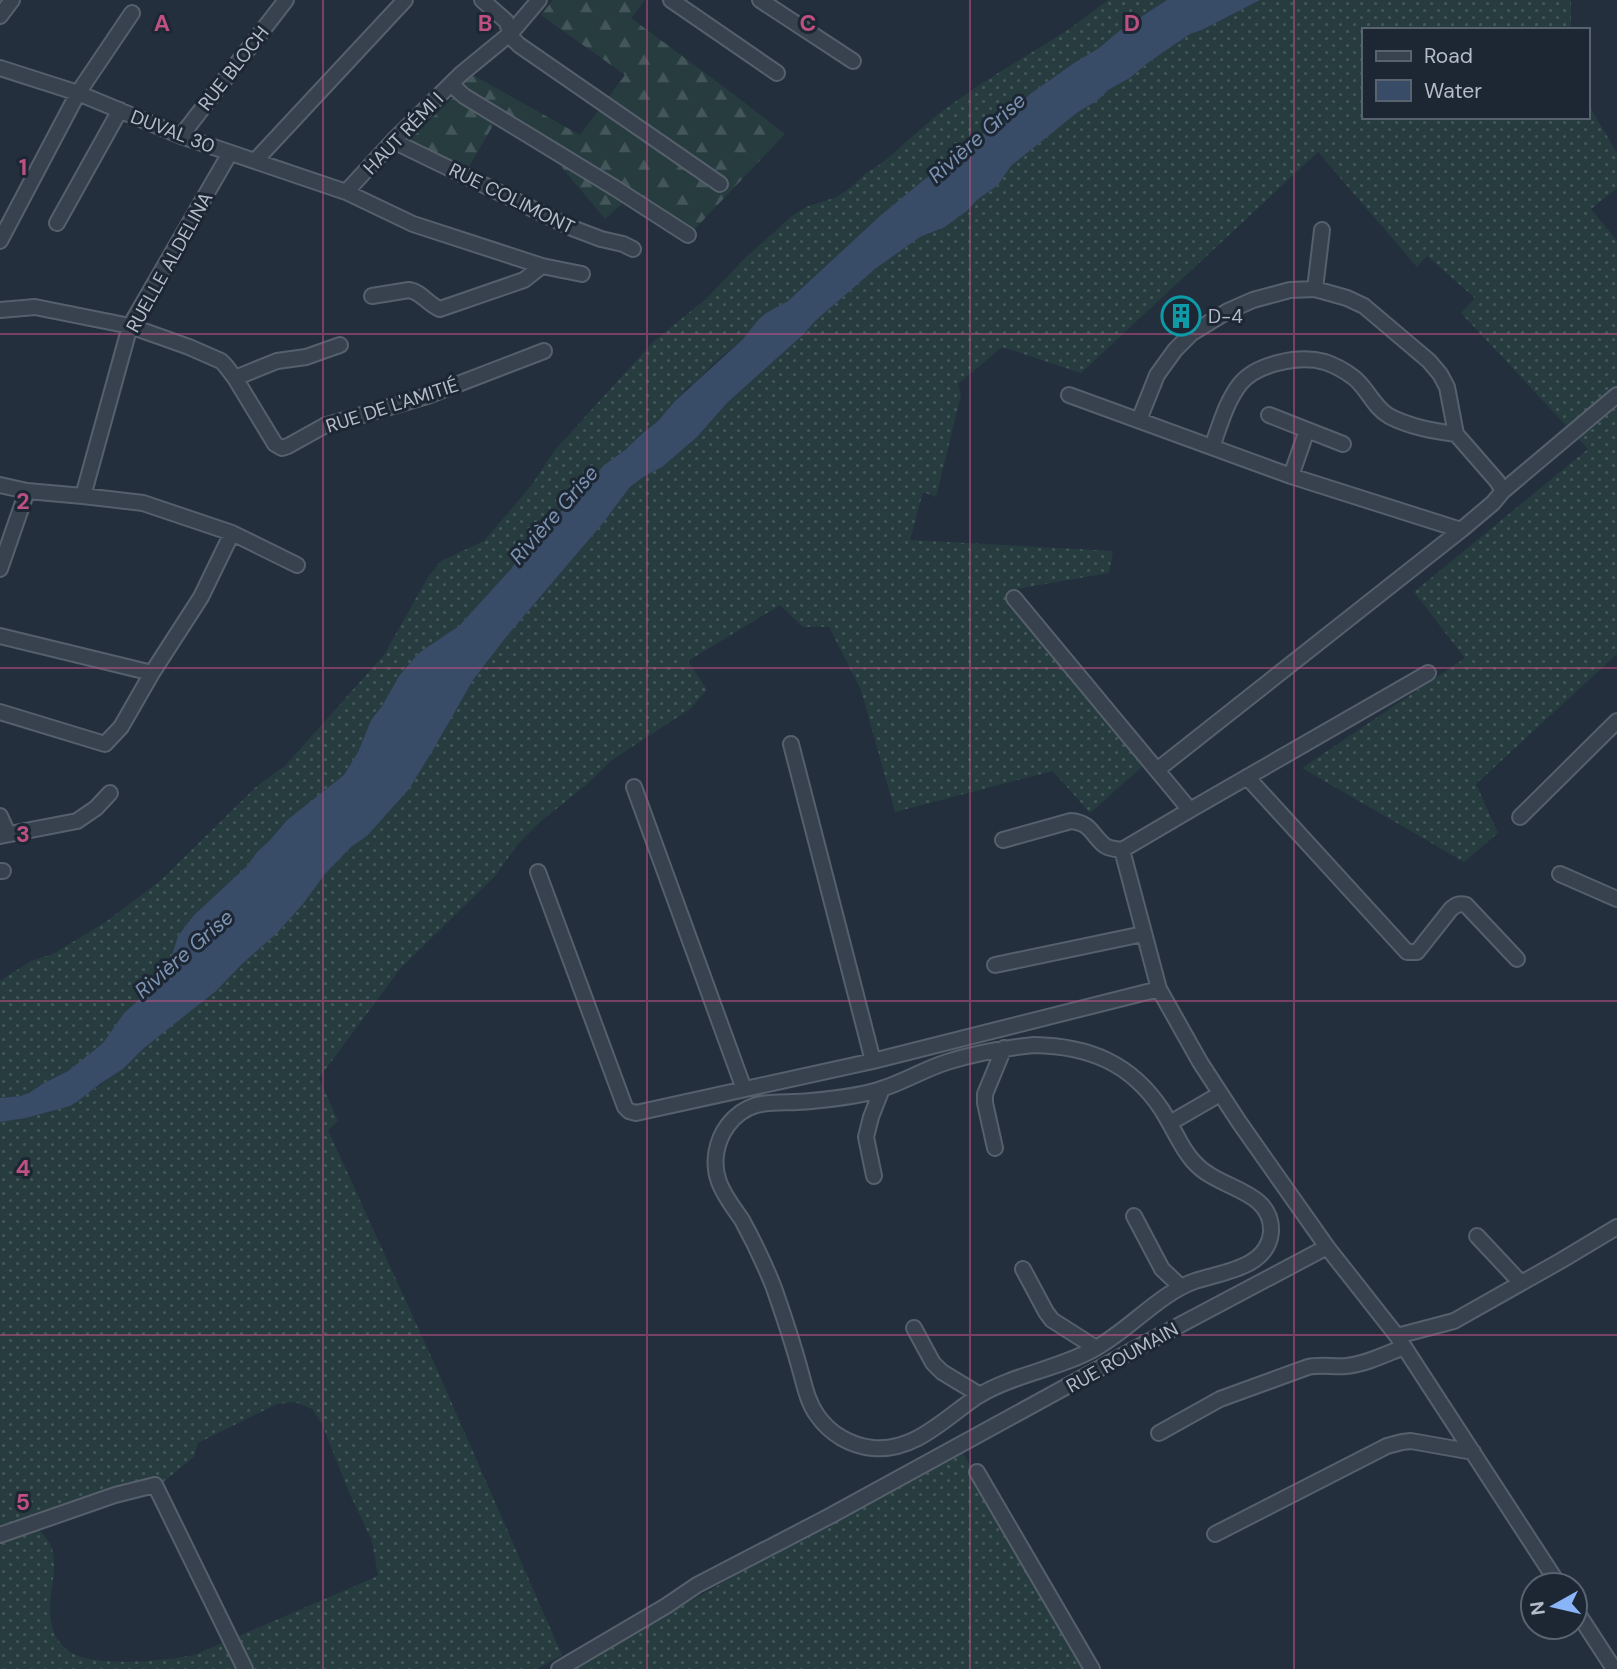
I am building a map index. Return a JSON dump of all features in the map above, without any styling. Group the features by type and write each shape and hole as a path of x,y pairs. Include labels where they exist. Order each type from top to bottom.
{"street":[{"path":"0,16 12,0"},
{"name":"RUE BLOCH","path":"181,136 286,0"},
{"path":"255,161 405,0"},
{"path":"482,0 506,21 519,45 720,184"},
{"name":"HAUT RÉMI I","path":"346,192 456,79 511,33 539,0"},
{"path":"671,0 778,73"},
{"path":"760,0 853,61"},
{"path":"0,241 78,93 132,13"},
{"name":"DUVAL 30","path":"0,68 78,93 181,136 346,192 413,223 542,266 582,274"},
{"path":"456,79 464,96 688,235"},
{"path":"57,223 120,110"},
{"name":"RUE COLIMONT","path":"393,141 572,228 633,249"},
{"name":"RUELLE ALDELINA","path":"83,496 130,326 230,153"},
{"path":"1315,289 1322,230"},
{"path":"372,296 409,290 420,293 429,304 440,309 524,280 542,266"},
{"path":"1139,420 1157,376 1175,350 1192,333 1228,311 1253,300 1290,290 1315,289 1364,306 1429,361 1447,387 1456,434 1503,491"},
{"name":"RUE DE L'AMITIÉ","path":"0,310 35,307 130,326 221,361 235,378 275,444 282,448 324,426 427,396 544,351"},
{"path":"235,378 277,361 306,358 340,345"},
{"path":"1212,447 1229,400 1242,381 1277,363 1306,359 1326,362 1355,378 1377,406 1388,415 1427,430 1456,434"},
{"path":"1157,770 1461,530 1617,395"},
{"path":"1069,396 1291,476 1461,530"},
{"path":"1269,415 1343,443"},
{"path":"1291,476 1307,430"},
{"path":"0,485 27,491 143,503 232,533 298,565"},
{"path":"0,569 27,491"},
{"path":"0,712 105,744 121,727 201,597 232,533"},
{"path":"1014,598 1190,810"},
{"path":"0,636 152,673"},
{"path":"1003,840 1071,821 1080,822 1091,829 1105,845 1122,850 1428,673"},
{"path":"1520,817 1617,721"},
{"path":"792,744 873,1060"},
{"path":"1247,777 1407,952 1417,952 1451,909 1462,903 1517,959"},
{"path":"634,787 744,1089"},
{"path":"0,816 4,835 77,821 96,808 110,793"},
{"path":"1122,850 1159,989 1220,1094 1327,1247 1401,1341 1550,1571"},
{"path":"538,872 625,1107 629,1111 636,1112 873,1060 1159,989"},
{"path":"1560,874 1617,899"},
{"path":"995,965 1143,934"},
{"path":"1056,1045 1079,1049 1129,1073 1141,1084 1170,1123 1197,1166 1221,1182 1253,1196 1263,1205 1270,1218 1271,1234 1265,1249 1254,1260 1181,1287 1096,1348 980,1395 911,1442 892,1448 854,1444 831,1431 815,1412 806,1395 774,1288 754,1241 718,1180 718,1146 732,1121 758,1104 814,1101 882,1089 943,1063 1004,1048 1056,1045"},
{"path":"995,1148 985,1094 1004,1048"},
{"path":"874,1176 866,1137 882,1089"},
{"path":"1170,1123 1220,1094"},
{"path":"1134,1216 1162,1269 1181,1287"},
{"path":"1159,1433 1220,1399 1320,1365 1360,1363 1401,1341 1454,1321 1617,1227"},
{"path":"1477,1236 1521,1283"},
{"name":"RUE ROUMAIN","path":"559,1669 666,1606 696,1585 1327,1247"},
{"path":"1023,1269 1052,1320 1096,1348"},
{"path":"914,1328 933,1363 942,1372 980,1395"},
{"path":"1215,1534 1387,1446 1411,1441 1473,1452"},
{"path":"978,1472 1092,1669"},
{"path":"0,1535 115,1495 155,1485 245,1669"},
{"path":"1589,1631 1614,1669"}],"green space":[{"path":"553,0 645,0 631,18 785,134 691,233 631,196 605,219 560,165 495,122 464,175 405,144 455,96 471,74 580,135 625,75 541,15"},
{"path":"1108,0 1167,0 1030,94 997,124 969,143 881,215 788,301 766,313 742,340 688,387 658,421 603,466 582,493 549,522 459,626 416,656 399,676 371,720 358,752 344,775 287,820 247,866 194,915 178,936 165,976 124,1013 103,1043 68,1071 29,1093 0,1098 0,981 31,961 53,954 107,921 160,881 256,787 286,765 384,655 428,577 441,561 484,541 531,486 555,450 654,341 707,298 744,259 792,216 806,207 837,197 882,163 938,114 1071,28"},
{"path":"1260,0 1571,0 1571,28 1362,28 1362,119 1589,119 1589,105 1617,153 1617,188 1591,209 1617,241 1617,654 1476,784 1498,833 1464,862 1302,768 1465,658 1414,592 1588,449 1461,313 1475,298 1427,256 1417,267 1318,152 1081,373 1002,347 958,384 961,395 936,497 923,492 910,540 1113,551 1109,573 1010,590 1007,605 1145,764 1090,813 1053,771 895,812 861,690 829,627 803,627 780,605 688,661 707,690 690,709 612,760 518,844 495,876 400,969 319,1078 338,1121 328,1130 562,1655 537,1669 0,1669 0,1122 70,1106 123,1069 284,926 325,874 351,847 367,836 418,774 473,680 630,487 662,467 696,438 728,402 875,269 920,237 945,227 968,210 998,185 1011,166 1078,112 1190,34","holes":["295,1402 312,1409 322,1424 372,1541 378,1576 197,1654 151,1661 113,1662 81,1657 70,1652 57,1639 50,1612 53,1555 50,1544 39,1529 162,1483 194,1457 198,1443 277,1404"]},
{"path":"960,1448 1084,1669 571,1669"}],"water":[{"name":"Rivière Grise","path":"1167,0 1260,0 1190,34 1130,78 1108,90 1011,166 998,185 968,210 945,227 920,237 875,269 814,322 728,402 696,438 662,467 630,487 473,680 409,789 367,836 351,847 325,874 277,933 216,991 144,1048 123,1069 78,1101 70,1106 26,1118 0,1122 0,1098 29,1093 68,1071 103,1043 124,1013 165,976 178,936 194,915 247,866 287,820 344,775 358,752 371,720 399,676 416,656 459,626 549,522 582,493 603,466 658,421 675,401 742,340 759,319 788,301 881,215 969,143 997,124 1030,94"}],"place":[{"name":"D-4","path":"1181,316"}]}
